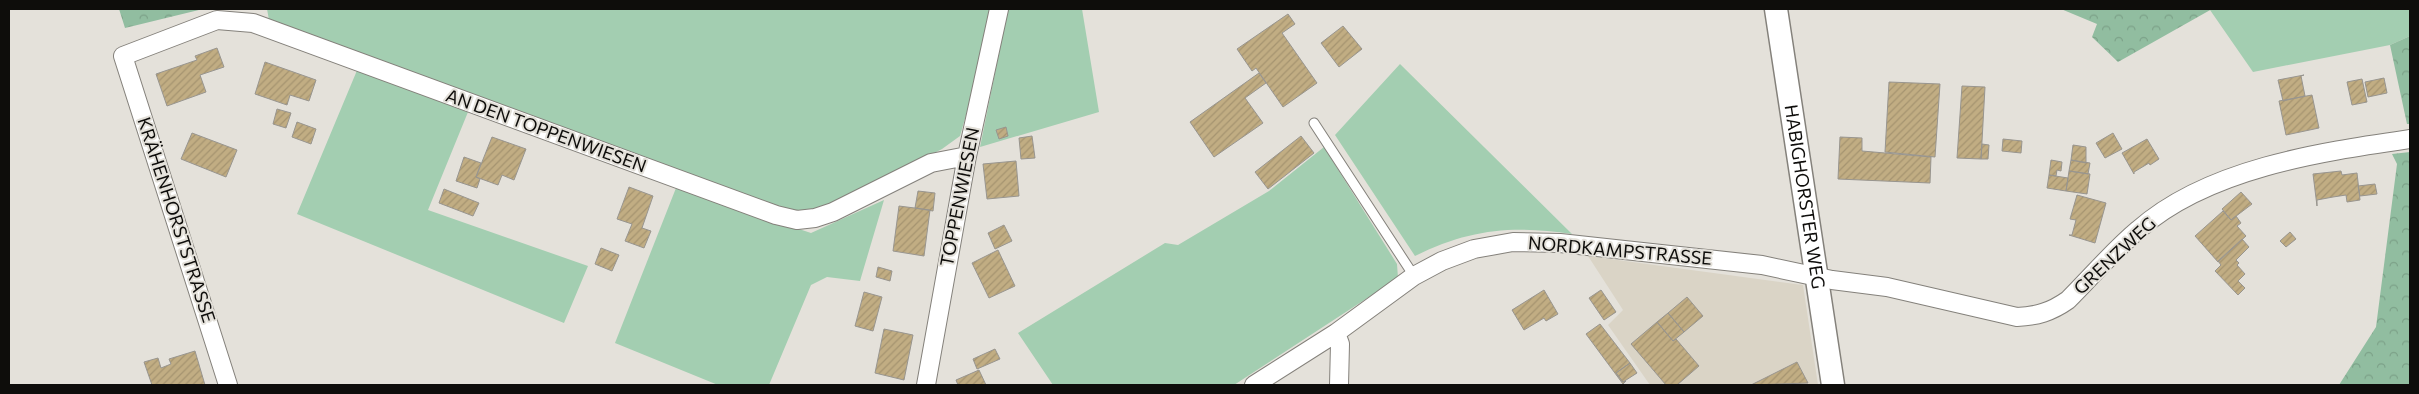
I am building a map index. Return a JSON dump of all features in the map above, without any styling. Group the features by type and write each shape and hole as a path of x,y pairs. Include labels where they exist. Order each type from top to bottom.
{"street":[{"name":"TOPPENWIESEN","path":"926,385 967,156 999,9"},
{"name":"HABIGHORSTER WEG","path":"1776,9 1833,385"},
{"name":"AN DEN TOPPENWIESEN","path":"123,56 217,20 253,23 767,212 797,220 815,218 833,212 931,163 967,156"},
{"name":"KRÄHENHORSTSTRASSE","path":"123,56 228,385"},
{"name":"GRENZWEG","path":"1815,276 1887,287 2017,317 2038,316 2055,310 2068,300 2139,229 2166,210 2209,186 2242,173 2329,151 2410,139"},
{"name":"NORDKAMPSTRASSE","path":"1254,385 1336,333 1414,276 1442,261 1474,249 1514,242 1570,244 1762,265 1815,276"},
{"path":"1336,333 1340,344 1340,385"}],"lane":[{"path":"1314,123 1414,276"}],"shaded area":[{"path":"1588,256 1803,285 1818,385 1650,385 1608,325 1623,310"}],"green space":[{"path":"119,9 203,9 125,28"},
{"path":"267,9 990,9 970,101 960,136 942,149 831,206 803,212 767,203 269,20"},
{"path":"1008,9 1082,9 1099,112 980,147"},
{"path":"2061,9 2212,9 2118,62 2092,37 2097,24"},
{"path":"2410,9 2410,36 2390,45 2253,72 2210,10"},
{"path":"2410,36 2410,124 2407,124 2390,45"},
{"path":"1400,64 1572,234 1530,230 1492,232 1454,240 1415,256 1335,135"},
{"path":"358,68 468,112 428,210 588,266 564,323 297,214"},
{"path":"1324,147 1397,264 1398,278 1234,385 1053,385 1018,333 1165,243 1178,245 1269,191"},
{"path":"2410,152 2410,385 2339,385 2376,327 2397,164 2392,154"},
{"path":"676,188 811,233 884,200 860,281 827,277 811,285 769,385 718,385 615,343"}],"building":[{"path":"1288,14 1295,24 1282,33 1317,83 1283,107 1256,68 1252,71 1237,49"},
{"path":"1343,26 1362,49 1339,67 1321,43"},
{"path":"217,48 224,67 200,75 206,92 167,106 156,74 197,60 195,56"},
{"path":"265,62 316,80 309,101 290,95 287,105 255,94"},
{"path":"1259,73 1266,83 1245,98 1263,123 1214,157 1190,122"},
{"path":"2304,75 2301,76 2305,96 2283,101 2278,80"},
{"path":"2384,78 2387,93 2368,97 2365,82"},
{"path":"2362,79 2367,102 2352,105 2347,82"},
{"path":"1889,82 1940,84 1935,157 1885,152"},
{"path":"1962,86 1985,87 1981,159 1957,158"},
{"path":"2312,95 2319,128 2286,135 2279,101"},
{"path":"277,109 291,113 286,128 273,124"},
{"path":"297,122 316,129 311,144 292,137"},
{"path":"1006,127 1008,136 999,139 996,130"},
{"path":"192,133 237,150 226,177 181,159"},
{"path":"2113,133 2122,149 2105,158 2096,143"},
{"path":"1032,136 1035,158 1021,159 1019,138"},
{"path":"1301,136 1314,153 1268,189 1255,172"},
{"path":"492,137 526,149 514,180 502,175 498,185 476,177"},
{"path":"1840,137 1862,138 1862,151 1931,157 1930,183 1838,179"},
{"path":"2003,139 2022,141 2021,153 2002,151"},
{"path":"2147,139 2159,159 2134,172 2134,174 2122,153"},
{"path":"1982,144 1989,145 1988,159 1981,159"},
{"path":"2073,145 2086,147 2086,163 2071,160"},
{"path":"464,157 481,163 476,177 480,179 477,188 456,181"},
{"path":"2051,160 2062,162 2061,171 2057,170 2056,176 2049,175"},
{"path":"2071,160 2090,163 2088,174 2069,171"},
{"path":"1016,161 1019,196 987,199 983,164"},
{"path":"2069,171 2090,174 2087,194 2066,191"},
{"path":"2341,171 2342,175 2357,173 2360,200 2347,202 2346,195 2317,200 2317,206 2313,174"},
{"path":"2049,175 2068,178 2066,191 2047,188"},
{"path":"2375,184 2377,194 2360,196 2358,186"},
{"path":"629,187 653,196 642,228 651,231 644,248 625,241 632,224 617,219"},
{"path":"444,189 479,203 473,216 439,203"},
{"path":"918,191 935,193 933,211 915,208"},
{"path":"2241,192 2252,204 2231,220 2222,209"},
{"path":"2077,195 2106,203 2095,243 2069,235 2072,235 2076,220 2070,219"},
{"path":"899,206 930,210 924,256 893,251"},
{"path":"2223,211 2231,220 2236,216 2241,223 2237,226 2246,236 2218,262 2195,236"},
{"path":"1004,225 1012,241 995,249 988,233"},
{"path":"2290,232 2296,239 2286,247 2280,241"},
{"path":"2242,239 2249,247 2236,260 2239,263 2237,265 2245,274 2238,281 2245,288 2238,295 2215,271 2221,265 2218,261"},
{"path":"601,248 619,255 612,271 595,264"},
{"path":"998,250 1015,286 989,298 972,263"},
{"path":"878,267 892,271 890,281 876,277"},
{"path":"1544,290 1558,314 1546,321 1544,318 1524,330 1512,310"},
{"path":"1601,290 1616,312 1604,320 1589,298"},
{"path":"864,292 882,297 873,331 855,326"},
{"path":"1687,297 1703,316 1684,332 1668,313"},
{"path":"1668,313 1684,332 1673,341 1657,322"},
{"path":"1657,322 1673,341 1676,339 1699,366 1677,385 1666,385 1631,344"},
{"path":"1600,324 1630,363 1616,373 1623,382 1626,381 1623,384 1586,334"},
{"path":"884,329 913,335 904,380 875,373"},
{"path":"995,349 1000,359 977,369 973,359"},
{"path":"195,351 205,385 152,385 144,362 158,358 161,368 171,364 169,359"},
{"path":"1797,362 1808,383 1751,385"},
{"path":"1630,363 1637,373 1623,382 1616,373"},
{"path":"979,370 986,385 958,385 956,380"}]}
